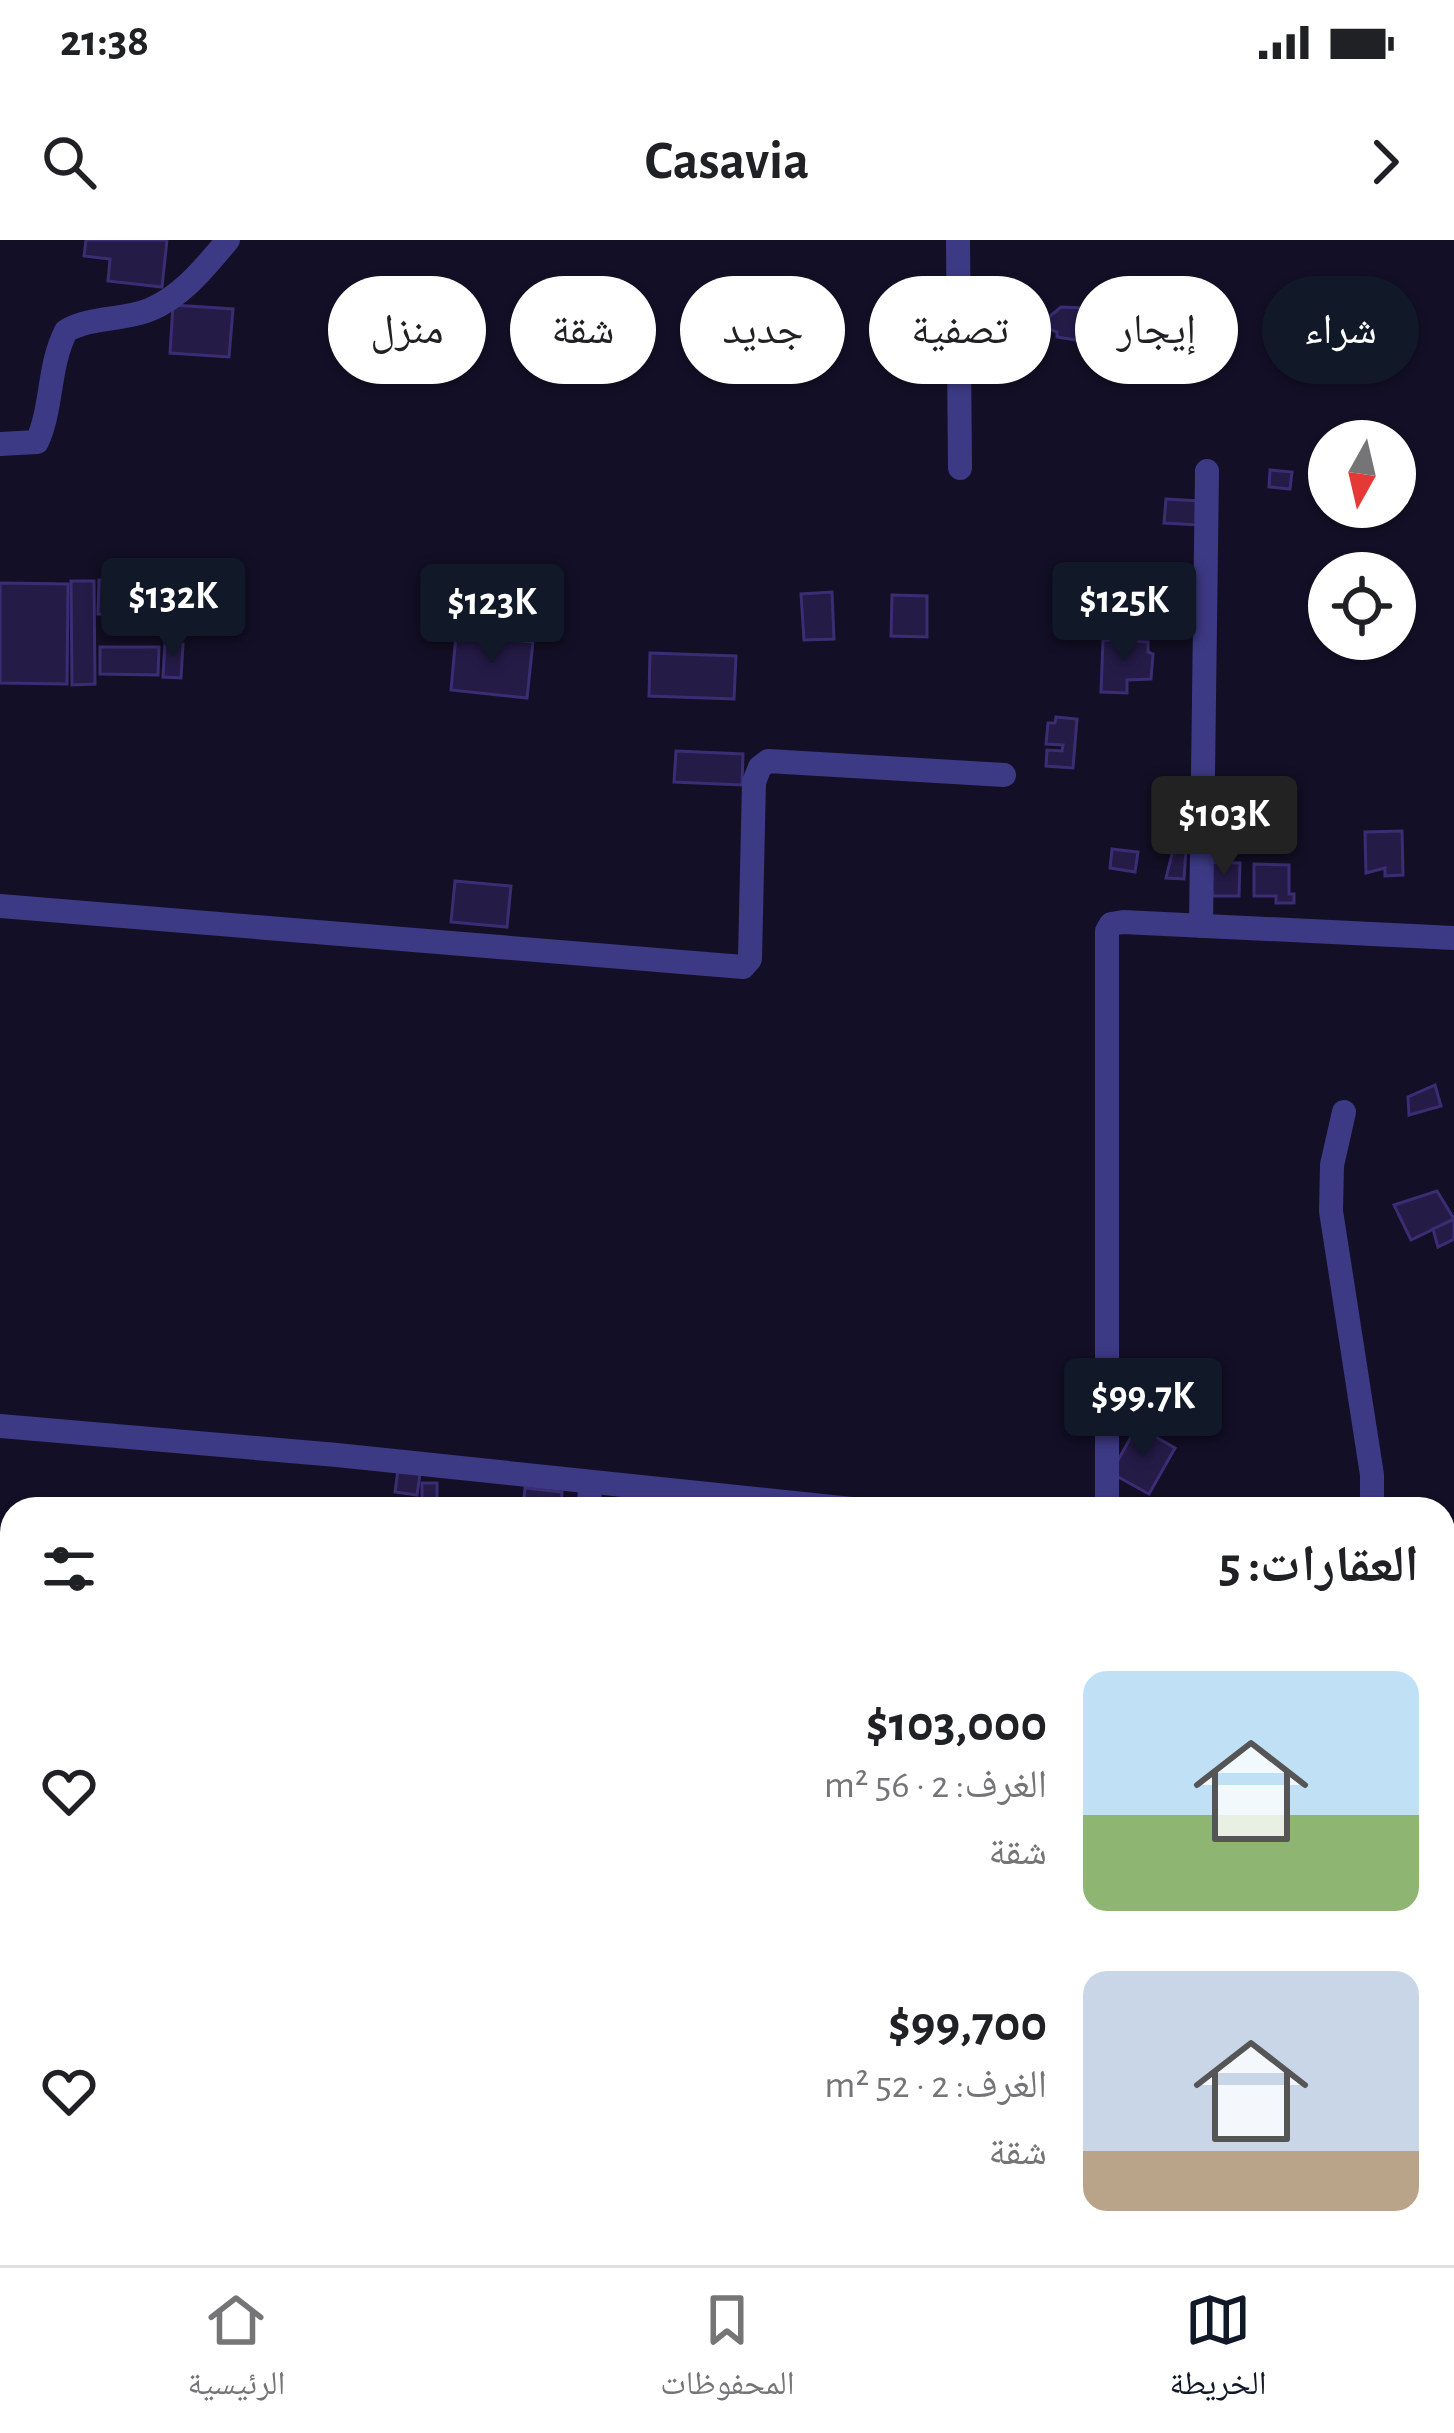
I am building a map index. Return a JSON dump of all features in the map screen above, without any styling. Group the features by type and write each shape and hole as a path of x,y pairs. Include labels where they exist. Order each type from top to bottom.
{"street":[{"path":"0,444 38,442 66,331 80,322 150,309 181,290 228,240"},
{"path":"958,240 960,468"},
{"path":"1202,926 1207,471"},
{"path":"0,906 742,967 750,959 754,782 768,761 1004,775"},
{"path":"1107,1497 1105,938 1112,924 1454,938"},
{"path":"1344,1112 1332,1165 1331,1211 1372,1497"},
{"path":"0,1426 338,1455 589,1496"}],"building":[{"path":"86,240 167,240 162,287 108,281 110,259 84,256"},
{"path":"173,305 233,309 229,357 170,353"},
{"path":"1061,307 1075,308 1075,340 1057,337 1051,330 1051,315"},
{"path":"1270,470 1292,472 1290,489 1269,487"},
{"path":"1166,499 1199,501 1198,525 1164,523"},
{"path":"99,580 164,583 163,616 98,614"},
{"path":"71,581 94,581 95,684 72,685"},
{"path":"0,583 68,584 67,684 0,683"},
{"path":"832,592 834,639 804,640 801,594"},
{"path":"892,595 927,596 927,637 891,636"},
{"path":"522,600 560,602 558,639 520,636"},
{"path":"456,635 533,642 527,698 451,690"},
{"path":"1103,640 1148,642 1148,652 1153,654 1151,679 1127,680 1127,693 1101,692"},
{"path":"165,643 183,644 181,678 163,677"},
{"path":"100,647 159,647 158,675 100,674"},
{"path":"650,653 736,656 734,699 649,696"},
{"path":"1056,717 1077,719 1073,768 1046,766 1047,750 1062,751 1063,745 1046,744 1048,723 1055,723"},
{"path":"676,751 743,754 742,785 674,782"},
{"path":"1402,831 1403,875 1385,876 1385,868 1366,873 1365,832"},
{"path":"1112,849 1138,852 1135,872 1110,868"},
{"path":"1168,849 1186,850 1184,879 1166,878 1172,854"},
{"path":"1205,862 1240,863 1239,896 1213,896"},
{"path":"1254,864 1289,865 1289,894 1294,894 1294,903 1276,903 1276,896 1254,896"},
{"path":"455,881 511,886 507,927 451,922"},
{"path":"1435,1085 1441,1106 1409,1115 1408,1097"},
{"path":"1437,1191 1454,1219 1411,1240 1394,1205"},
{"path":"1454,1219 1454,1239 1438,1247 1433,1229"},
{"path":"1137,1426 1175,1448 1149,1494 1111,1473"},
{"path":"398,1470 420,1474 417,1495 395,1492"},
{"path":"422,1483 437,1483 437,1497 422,1497"},
{"path":"525,1488 562,1492 562,1497 524,1497"}]}
